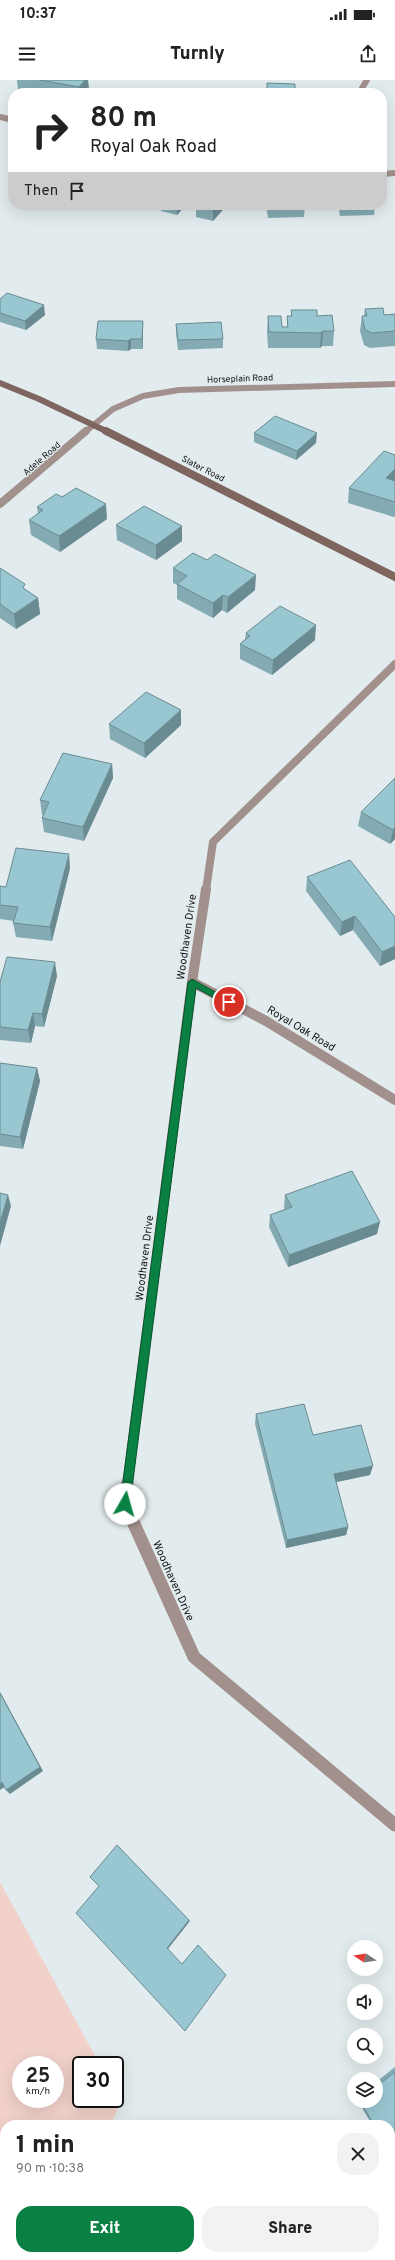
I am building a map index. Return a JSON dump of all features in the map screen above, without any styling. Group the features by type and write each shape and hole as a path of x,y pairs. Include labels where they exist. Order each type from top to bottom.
{"main road":[{"name":"Slater Road","path":"0,383 39,398 196,475 395,577"}],"street":[{"name":"Horseplain Road","path":"94,425 113,409 127,402 159,392 395,384"},
{"name":"Adele Road","path":"0,504 94,425"},
{"name":"Woodhaven Drive","path":"395,664 213,842 192,982 125,1504 194,1657 395,1825"},
{"name":"Royal Oak Road","path":"192,982 266,1021 395,1100"}],"shaded area":[{"path":"0,1882 95,2056 72,2056 72,2108 118,2108 112,2120 0,2120"}],"building":[{"path":"40,80 85,80 79,87"},
{"path":"267,83 295,84 295,88 267,88"},
{"path":"7,293 44,305 25,321 0,313 0,299"},
{"path":"383,308 384,315 395,314 395,331 372,333 365,330 362,316 367,316 365,309"},
{"path":"291,310 317,310 317,316 332,315 334,331 323,331 321,333 269,332 268,316 281,316 282,327 288,327 287,316 292,316"},
{"path":"98,321 143,321 142,339 131,339 128,341 96,339"},
{"path":"221,322 223,339 178,340 176,324"},
{"path":"275,416 317,433 297,451 254,433"},
{"path":"384,451 395,455 395,469 386,478 395,481 395,502 349,488"},
{"path":"76,488 106,504 59,536 29,520 43,510 37,507 56,494 62,497"},
{"path":"144,506 182,526 156,545 116,525"},
{"path":"193,553 207,560 215,554 256,575 228,597 223,595 213,603 177,584 187,576 173,568"},
{"path":"0,568 25,584 23,588 38,598 14,614 0,604"},
{"path":"280,606 316,625 273,660 240,644 250,636 246,633"},
{"path":"146,692 181,710 144,743 109,724"},
{"path":"63,753 112,764 83,827 42,818 49,802 40,800"},
{"path":"395,778 395,827 393,830 361,812"},
{"path":"16,848 69,854 50,927 13,923 18,907 0,905 0,886 6,887"},
{"path":"350,860 395,917 395,946 382,952 355,916 342,922 307,877"},
{"path":"7,957 55,962 42,1014 33,1013 28,1030 0,1027 0,982"},
{"path":"0,1063 37,1068 20,1137 0,1134"},
{"path":"352,1171 380,1222 289,1255 270,1215 292,1207 285,1195"},
{"path":"0,1193 8,1195 0,1223"},
{"path":"304,1404 313,1435 361,1425 373,1466 334,1474 348,1527 287,1540 256,1414"},
{"path":"0,1693 40,1767 6,1790 2,1782 0,1784"},
{"path":"117,1845 189,1920 167,1948 182,1964 198,1945 226,1975 185,2031 76,1913 99,1886 90,1877"},
{"path":"395,2072 395,2120 371,2120 364,2108 383,2108 383,2081"}],"route":[{"path":"125,1504 192,982 229,1002"}]}
